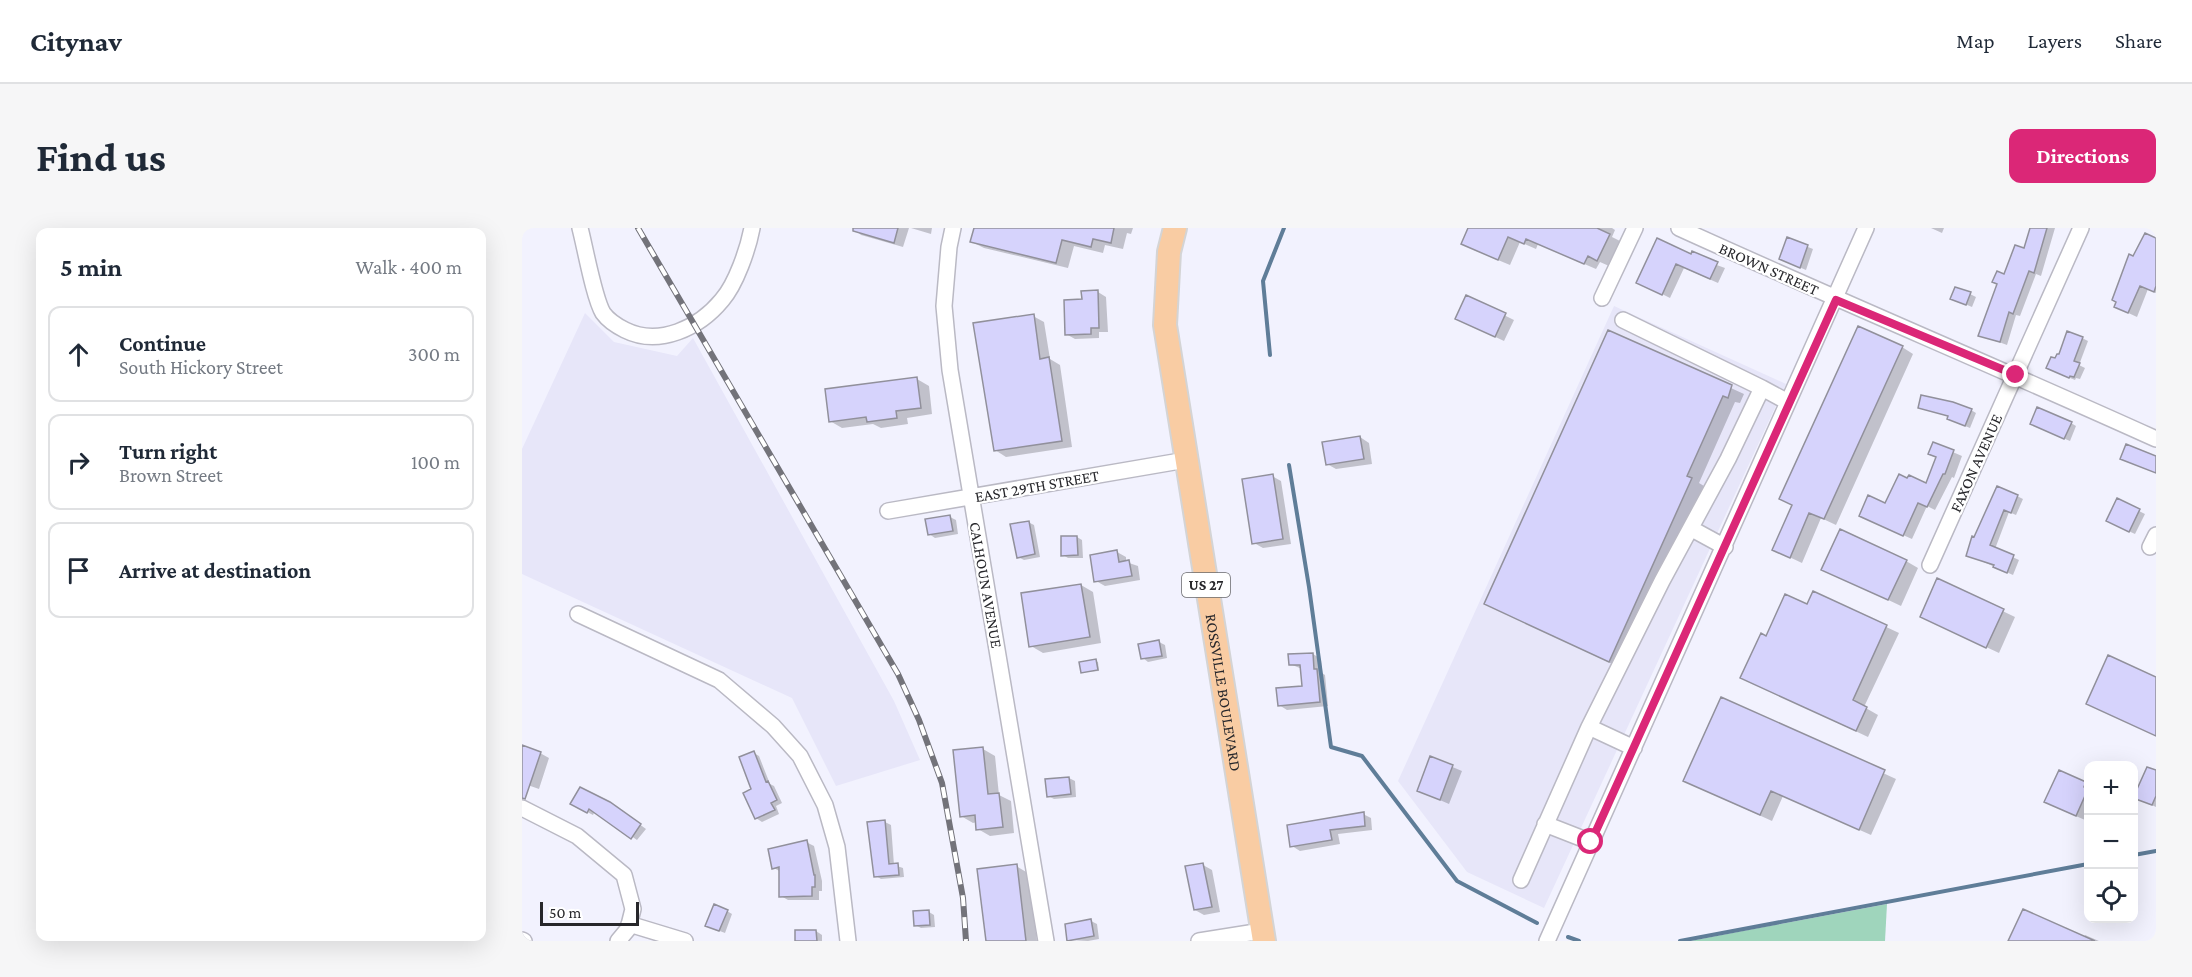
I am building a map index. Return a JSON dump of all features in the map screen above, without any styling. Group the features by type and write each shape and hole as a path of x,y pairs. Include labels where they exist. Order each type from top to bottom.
{"highway":[{"name":"ROSSVILLE BOULEVARD","path":"1175,228 1169,252 1165,325 1263,936"}],"street":[{"path":"580,228 603,312 617,326 637,336 656,338 675,333 707,316 730,290 752,228"},
{"name":"CALHOUN AVENUE","path":"953,228 944,306 950,370 1046,941"},
{"path":"1602,298 1635,228"},
{"name":"BROWN STREET","path":"1679,228 1836,300 2016,375 2156,439"},
{"path":"1548,939 1788,402 1836,300 1866,228"},
{"name":"FAXON AVENUE","path":"1930,566 2081,228"},
{"path":"1623,320 1788,402"},
{"path":"1521,880 1589,727 1762,388"},
{"name":"EAST 29TH STREET","path":"888,510 1186,460"},
{"path":"1692,529 1725,547"},
{"path":"578,614 719,680 773,726 800,756 825,805 837,847 848,941"},
{"path":"1589,727 1634,748"},
{"path":"522,808 577,836 624,875 633,909 629,924 618,941"},
{"path":"1545,824 1591,842"},
{"path":"629,924 685,941"},
{"path":"1199,941 1263,936"}],"shaded area":[{"path":"1614,306 1786,384 1544,908 1467,872 1398,781"},
{"path":"585,313 614,342 677,356 693,338 894,701 920,760 836,786 792,698 522,574 522,449"}],"green space":[{"path":"1887,904 1885,941 1690,941"}],"building":[{"path":"853,228 898,228 894,243 853,231"},
{"path":"974,228 1114,228 1111,243 1093,239 1091,247 1062,240 1056,263 970,242"},
{"path":"1468,228 1597,228 1610,234 1597,261 1588,256 1584,264 1526,239 1524,244 1508,237 1498,260 1461,244"},
{"path":"2030,228 2047,228 2034,273 2029,271 2013,314 2009,312 2000,342 1978,336 1997,284 1992,282 1997,271 2004,274 2015,245 2024,248"},
{"path":"2145,233 2156,238 2156,286 2154,292 2140,286 2128,313 2114,307 2116,302 2112,300 2129,254 2133,256"},
{"path":"1787,237 1808,245 1800,268 1779,259"},
{"path":"1657,238 1691,254 1692,251 1718,262 1710,279 1676,264 1662,295 1636,283"},
{"path":"1955,287 1971,292 1966,305 1950,299"},
{"path":"1098,290 1099,328 1091,328 1091,334 1065,335 1064,300 1082,299 1081,291"},
{"path":"1466,295 1506,313 1495,337 1455,319"},
{"path":"1034,314 1040,359 1049,357 1062,441 994,451 973,323"},
{"path":"1858,326 1903,346 1824,519 1809,513 1790,558 1772,550 1792,505 1779,499"},
{"path":"1608,330 1732,385 1728,398 1723,396 1687,476 1692,478 1609,662 1484,604"},
{"path":"2067,331 2083,337 2074,361 2080,363 2074,377 2069,378 2046,368 2051,357 2055,358 2059,354"},
{"path":"917,377 921,408 896,411 897,418 867,422 866,417 829,422 825,389"},
{"path":"1921,395 1972,409 1965,426 1947,419 1948,416 1918,408"},
{"path":"2037,407 2072,422 2064,439 2030,424"},
{"path":"1360,436 1364,459 1326,465 1322,442"},
{"path":"1933,442 1954,450 1945,474 1927,507 1918,503 1903,536 1859,516 1868,495 1885,503 1899,474 1907,478 1909,475 1926,483 1936,457 1928,454"},
{"path":"2126,444 2156,456 2156,473 2120,459"},
{"path":"1273,474 1283,539 1252,544 1242,479"},
{"path":"1997,486 2018,495 2011,513 2004,510 1990,545 2014,555 2007,573 1993,567 1994,565 1966,556 1972,536 1974,537"},
{"path":"2117,498 2140,509 2129,532 2106,521"},
{"path":"950,515 953,531 928,535 925,519"},
{"path":"1029,521 1035,554 1017,558 1010,524"},
{"path":"1840,529 1907,560 1888,600 1821,570"},
{"path":"1061,536 1077,536 1078,555 1061,556"},
{"path":"1117,550 1119,562 1129,560 1132,576 1094,582 1090,555"},
{"path":"1937,578 2004,609 1986,648 1920,617"},
{"path":"1081,584 1090,637 1029,647 1021,593"},
{"path":"1813,591 1887,625 1853,700 1867,707 1856,731 1740,678 1761,633 1766,636 1785,594 1807,604"},
{"path":"1159,640 1162,656 1141,659 1138,644"},
{"path":"1313,653 1320,702 1278,706 1276,688 1302,686 1300,665 1289,665 1288,654"},
{"path":"2108,655 2156,677 2156,736 2086,704"},
{"path":"1096,659 1098,670 1081,673 1079,662"},
{"path":"1721,697 1885,770 1859,830 1771,791 1760,815 1683,781"},
{"path":"522,745 541,752 525,799 522,798"},
{"path":"983,747 988,794 999,793 1003,827 976,830 975,815 960,817 953,750"},
{"path":"754,751 766,782 768,781 777,800 771,803 775,810 755,819 743,793 751,789 739,757"},
{"path":"1430,756 1453,765 1440,800 1417,791"},
{"path":"2147,767 2156,770 2156,796 2152,805 2138,800 2138,787"},
{"path":"2059,770 2084,781 2084,798 2076,816 2044,802"},
{"path":"1069,777 1071,794 1047,797 1045,779"},
{"path":"580,787 610,802 641,824 631,839 589,809 587,813 570,804"},
{"path":"1364,812 1365,826 1330,830 1332,840 1290,847 1287,825"},
{"path":"885,820 889,864 898,863 899,875 874,877 867,822"},
{"path":"807,840 815,875 812,896 779,897 779,867 772,869 768,849"},
{"path":"1203,863 1212,907 1194,910 1185,866"},
{"path":"1017,864 1026,941 986,941 977,869"},
{"path":"714,904 728,910 719,931 705,926"},
{"path":"2023,909 2095,941 2008,941"},
{"path":"929,910 930,925 914,926 913,911"},
{"path":"1091,919 1094,936 1067,941 1065,924"},
{"path":"795,930 816,930 817,941 795,941"}],"waterway":[{"path":"1270,355 1263,281 1284,228"},
{"path":"1289,465 1309,587 1331,747 1362,756 1457,881 1537,923"},
{"path":"2138,854 2156,851"},
{"path":"1680,941 2084,865"},
{"path":"1568,937 1579,941"}],"railway":[{"path":"638,228 898,674 919,720 942,783 963,898 966,941"}],"route":[{"path":"1591,842 1836,300 2016,375"}]}
